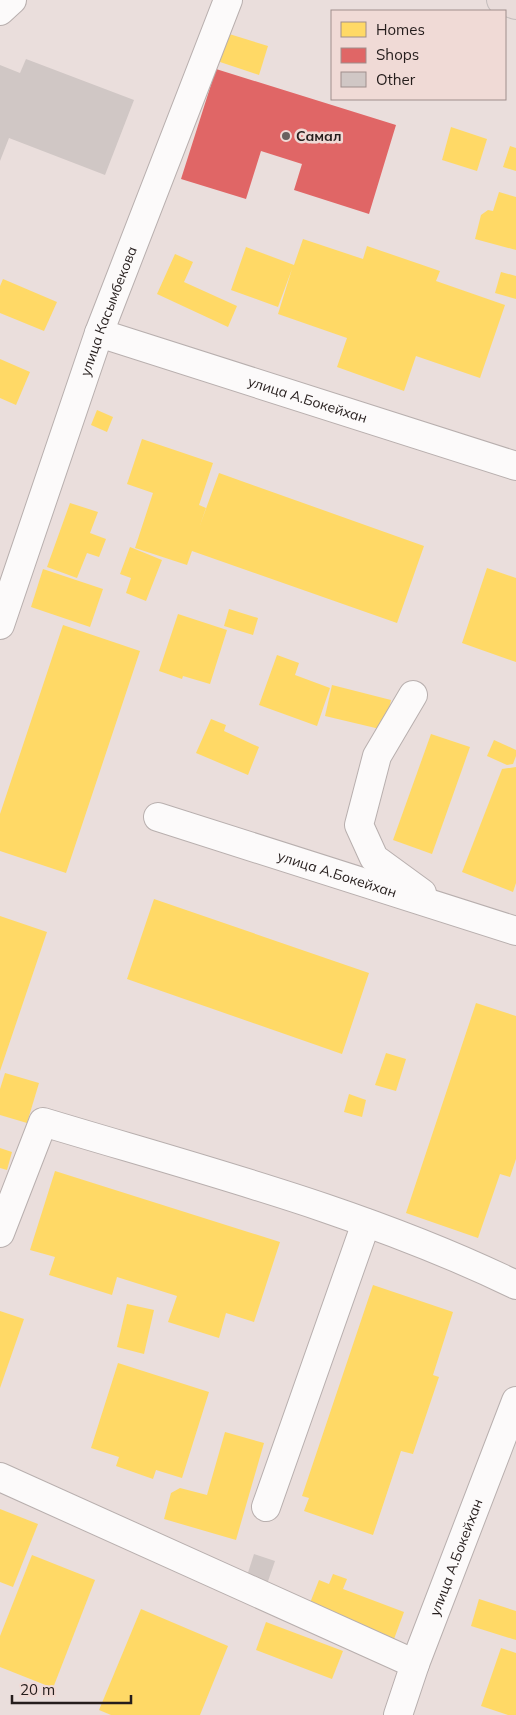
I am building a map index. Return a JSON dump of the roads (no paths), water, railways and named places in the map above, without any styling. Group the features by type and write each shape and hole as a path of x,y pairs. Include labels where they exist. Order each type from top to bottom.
{"highway":[{"path":"500,0 516,5"}],"street":[{"path":"0,12 12,0"},
{"name":"улица Касымбекова","path":"0,625 99,333 228,0"},
{"name":"улица А.Бокейхан","path":"99,333 516,466"},
{"path":"413,695 377,756 359,825 374,858 446,909"},
{"name":"улица А.Бокейхан","path":"158,817 516,931"},
{"path":"0,1233 43,1122 322,1206 475,1266 516,1285"},
{"path":"266,1507 366,1223"},
{"name":"улица А.Бокейхан","path":"398,1715 415,1664 516,1401"},
{"path":"0,1477 415,1664"}],"place":[{"name":"Самал","path":"286,136"}]}
